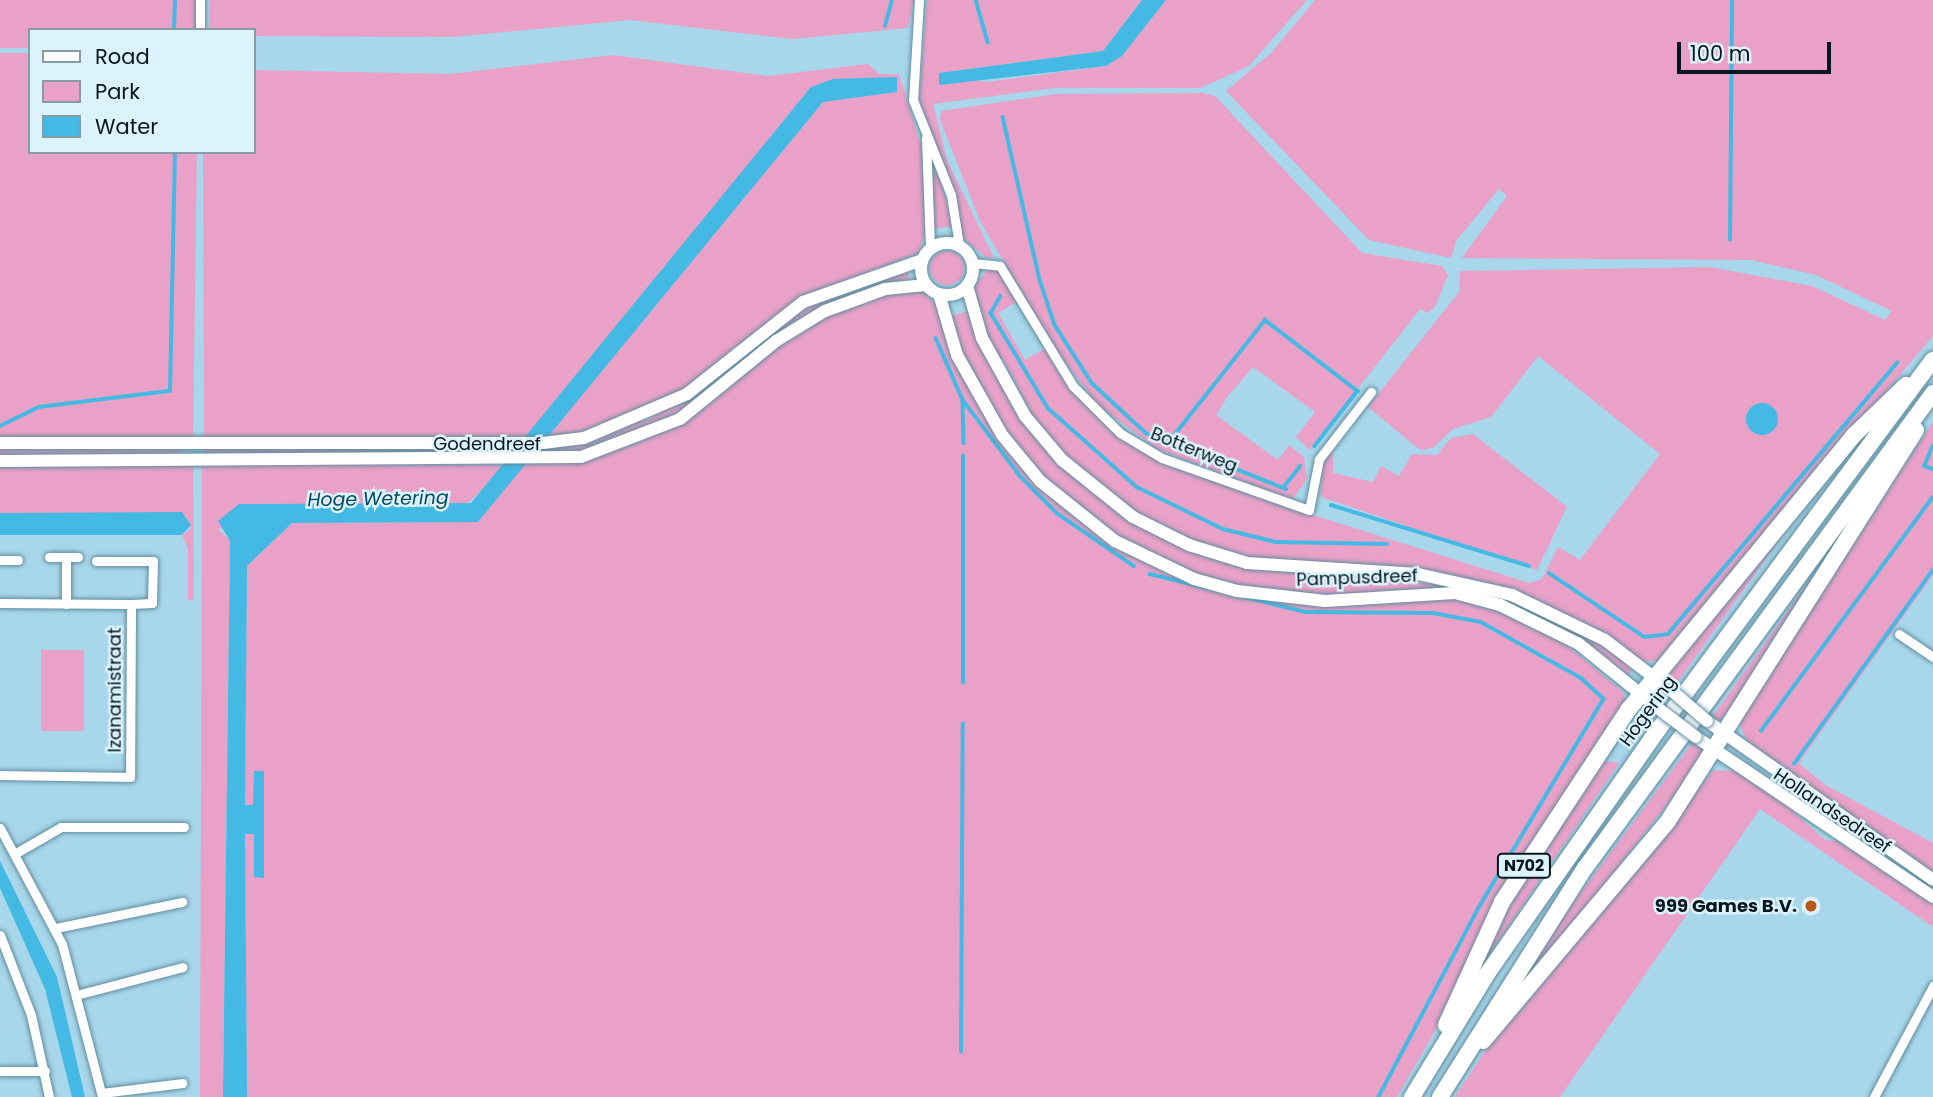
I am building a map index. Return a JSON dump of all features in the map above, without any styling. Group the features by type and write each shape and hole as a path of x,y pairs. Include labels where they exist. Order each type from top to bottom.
{"highway":[{"name":"N702","path":"1436,1053 1502,902 1558,810 1641,696 1853,436 1930,364"},
{"name":"Hogering","path":"1412,1097 1436,1053 1651,738 1930,364"},
{"name":"N702","path":"1455,1072 1632,867 1713,751 1793,616 1898,465 1933,395"},
{"name":"N702","path":"1440,1097 1586,868 1933,395"}],"main road":[{"path":"959,245 973,263 967,286 939,294 926,285 926,255 959,245"},
{"name":"Godendreef","path":"0,443 543,443 648,415 696,387 803,302 926,255"},
{"name":"Godendreef","path":"0,461 528,462 581,457 653,433 715,396 811,318 878,291 926,285"},
{"name":"Pampusdreef","path":"967,286 996,367 1041,438 1085,481 1157,531 1247,563 1418,574 1512,595 1596,635 1672,691"},
{"name":"Pampusdreef","path":"939,294 957,355 1002,435 1050,490 1115,541 1194,579 1275,597 1325,601 1423,592 1483,599 1560,632 1659,709"},
{"name":"Hollandsedreef","path":"1672,691 1707,721 1933,880"},
{"name":"Hollandsedreef","path":"1659,709 1713,751 1933,897"}],"street":[{"path":"200,0 200,28"},
{"path":"919,0 911,67 916,116 951,195 959,245"},
{"path":"925,136 926,255"},
{"name":"Botterweg","path":"973,263 1000,266 1073,386 1120,433 1162,458 1309,510 1319,459 1371,392"},
{"path":"49,557 78,557"},
{"path":"66,557 66,604"},
{"path":"0,560 18,560"},
{"path":"96,561 153,561 152,603 131,604"},
{"name":"Izanamistraat","path":"0,603 131,604 130,777 0,775"},
{"path":"1899,634 1933,657"},
{"path":"16,853 61,827 184,827"},
{"path":"0,828 56,928 80,994 102,1095 182,1083"},
{"path":"56,928 182,902"},
{"path":"0,935 45,1071 48,1097"},
{"path":"80,994 183,967"},
{"path":"1874,1097 1933,986"},
{"path":"0,1071 45,1071"}],"green space":[{"path":"0,0 197,0 196,28 28,28 28,48 0,48"},
{"path":"210,0 914,0 908,28 792,39 630,20 454,37 256,36 256,28 210,28"},
{"path":"927,0 1142,0 1103,51 940,73 987,82 1106,66 1122,56 1166,0 1307,0 1249,66 1200,88 1055,88 933,104 947,160 994,258 987,258 962,237 950,182 919,102"},
{"path":"1315,0 1933,0 1933,336 1659,661 1642,661 1494,587 1269,564 1202,546 1150,523 1083,475 1039,428 1005,363 992,351 974,287 989,268 998,270 1018,301 998,313 1025,360 1046,348 1102,421 1199,474 1275,503 1529,583 1542,579 1558,547 1580,560 1660,454 1538,356 1491,417 1453,429 1433,448 1420,450 1368,407 1459,292 1460,271 1710,267 1812,286 1885,320 1892,311 1816,275 1751,260 1462,258 1507,196 1499,189 1456,241 1451,258 1369,240 1226,91 1271,53","holes":["1760,403 1777,418 1764,434 1754,432 1748,411"]},
{"path":"0,53 28,53 28,154 197,154 193,440 0,440"},
{"path":"613,55 768,76 868,64 879,74 899,74 922,148 926,231 919,253 816,292 777,315 684,392 585,434 545,440 823,102 897,92 897,77 805,94 528,440 204,441 203,154 256,154 256,70 449,74"},
{"path":"1202,93 1215,96 1362,253 1442,266 1448,275 1435,307 1427,313 1420,309 1310,450 1296,437 1315,412 1253,367 1228,396 1216,415 1278,460 1289,445 1304,457 1307,479 1292,500 1157,449 1098,405 1057,352 980,221 940,120 941,111 1056,94"},
{"path":"938,171 953,226 932,229 931,175"},
{"path":"947,251 959,256 964,268 959,280 947,285 935,280 930,268 935,256"},
{"path":"907,269 910,282 845,299 690,410 609,447 529,459 538,448 648,419 799,308"},
{"path":"920,289 936,305 991,426 1112,543 1256,598 1448,596 1485,606 1562,641 1623,692 1625,702 1397,1097 247,1097 245,834 254,834 254,876 264,878 263,831 253,806 245,805 247,566 292,523 478,522 523,465 640,442 697,412 791,334 867,297"},
{"path":"969,311 997,377 1101,498 1242,565 1476,588 1566,622 1635,666 1626,677 1566,630 1507,602 1430,589 1323,596 1262,591 1207,579 1131,546 1058,492 1013,444 978,389 947,317"},
{"path":"1880,415 1786,531 1676,684 1667,674"},
{"path":"1933,422 1933,575 1799,763 1825,785 1933,843 1933,873 1747,741 1738,721"},
{"path":"1473,434 1567,507 1537,570 1321,497 1321,466 1333,451 1333,473 1373,482 1381,466 1399,476 1412,454 1437,455 1451,438"},
{"path":"0,445 182,448 182,456 0,457"},
{"path":"204,447 522,447 522,457 204,457"},
{"path":"1894,462 1774,638 1725,725 1713,716"},
{"path":"0,463 193,464 194,599 188,601 188,549 182,535 191,529 182,513 0,513"},
{"path":"202,464 507,465 465,506 365,505 218,529 230,540 223,1097 200,1097"},
{"path":"41,650 84,650 84,731 41,731"},
{"path":"1694,741 1708,752 1494,1026 1570,907"},
{"path":"1598,760 1619,763 1467,987 1489,936"},
{"path":"1714,770 1735,771 1777,797 1825,840 1837,841 1933,903 1933,927 1760,809 1560,1097 1455,1097 1497,1033"}],"water":[{"path":"1142,0 1166,0 1122,56 1106,66 939,85 939,73 1103,51"},
{"path":"897,77 897,92 823,102 478,522 292,523 247,566 245,805 253,805 254,771 264,771 264,878 254,877 254,834 245,834 247,1097 223,1097 230,541 218,521 239,504 471,503 811,87 833,79"},
{"path":"1762,403 1773,408 1778,419 1773,430 1762,435 1751,430 1746,419 1751,408"},
{"path":"182,512 191,525 182,535 0,535 0,513"},
{"path":"0,861 57,977 85,1097 72,1097 45,989 0,888"}],"waterway":[{"path":"174,28 175,0"},
{"path":"885,26 892,0"},
{"path":"976,0 988,42"},
{"path":"1730,240 1732,0"},
{"path":"1003,117 1040,280 1055,325 1092,383 1146,433 1286,489"},
{"path":"0,426 39,407 170,391 175,154"},
{"path":"1001,296 991,313 1048,408 1137,487 1223,529 1276,542 1387,544"},
{"path":"1168,443 1265,320 1358,391 1315,446"},
{"path":"936,338 963,400 1021,477 1058,514 1134,566"},
{"path":"1549,573 1645,637 1668,634 1897,363"},
{"path":"963,400 964,443"},
{"path":"1933,446 1925,466 1933,469"},
{"path":"963,456 963,683"},
{"path":"1283,488 1300,466"},
{"path":"1761,731 1933,497"},
{"path":"1331,505 1529,566"},
{"path":"1794,764 1933,570"},
{"path":"1150,574 1306,612 1433,613 1481,622 1581,678 1604,699 1479,908 1379,1097"},
{"path":"961,1052 963,724"}],"place":[{"name":"999 Games B.V.","path":"1811,906"}],"water label":[{"name":"Hoge Wetering","path":"378,499"}]}
